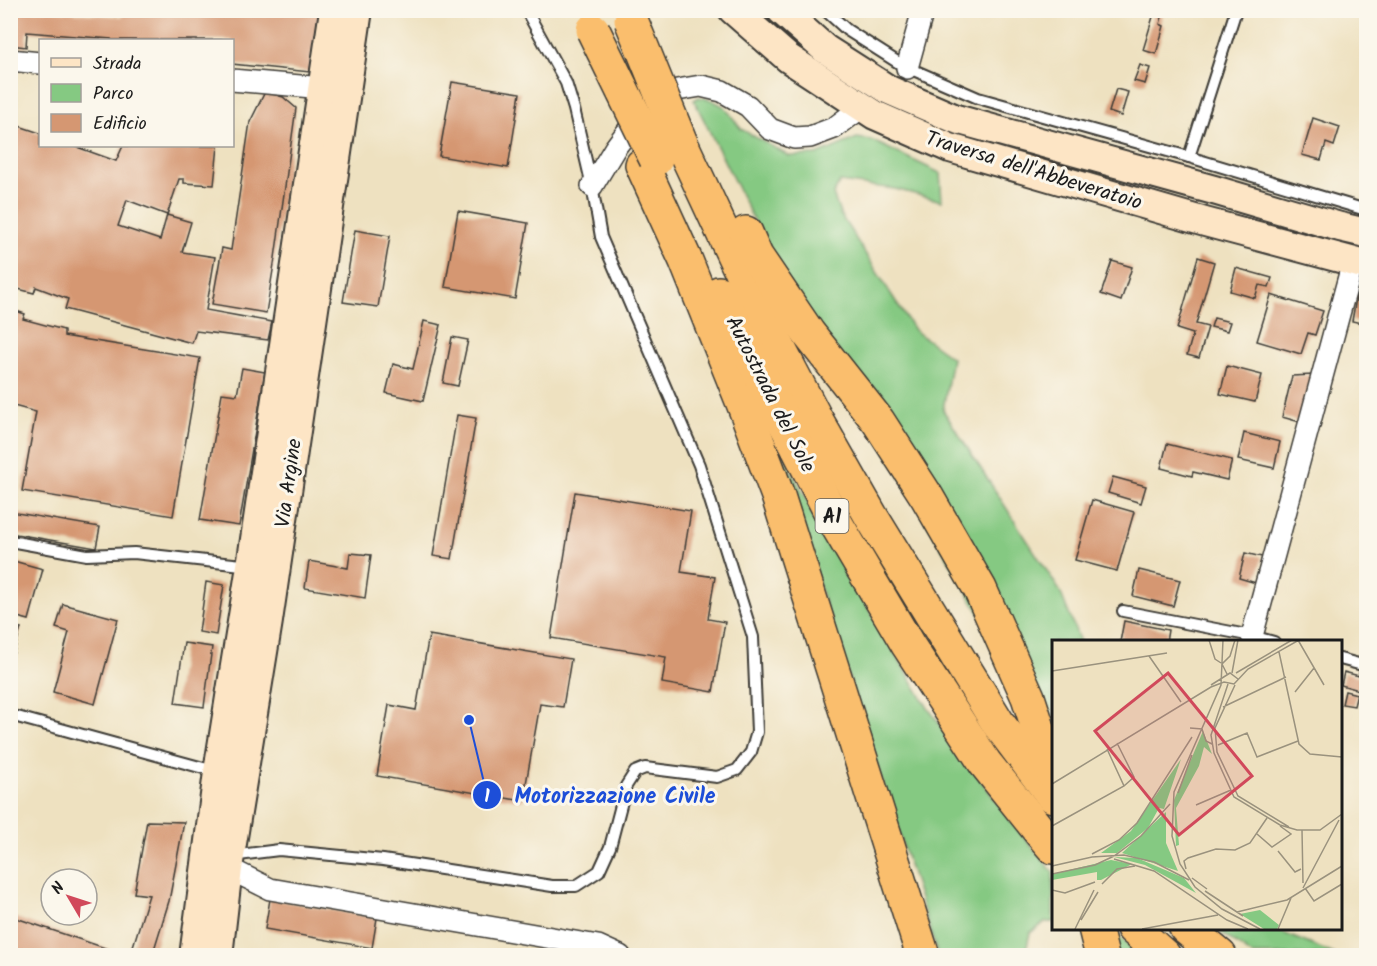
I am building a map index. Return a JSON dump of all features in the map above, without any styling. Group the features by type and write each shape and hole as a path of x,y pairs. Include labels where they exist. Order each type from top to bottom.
{"highway":[{"path":"629,16 670,150 686,261 778,496 923,956"},
{"path":"589,20 616,96 670,150 756,256 810,334 878,421 933,507 980,589 1028,697 1052,771"},
{"name":"Autostrada del Sole","path":"670,150 871,516 998,723 1052,795"},
{"name":"Autostrada del Sole","path":"670,150 716,287 837,525 908,645 985,763 1052,846"},
{"path":"1096,930 1102,956"},
{"path":"1135,930 1164,956"},
{"path":"1188,930 1220,956"}],"street":[{"name":"Via Argine","path":"194,956 218,772 334,10"},
{"name":"Via Argine","path":"218,956 229,862 268,621 358,10"},
{"name":"Traversa dell'Abbeveratoio","path":"734,10 788,58 875,116 950,148 1205,222 1360,263"},
{"name":"Traversa dell'Abbeveratoio","path":"781,10 825,49 889,90 956,119 1366,234"},
{"path":"907,68 924,10"},
{"path":"10,60 39,63"},
{"path":"234,80 323,88"},
{"path":"592,186 615,148 645,108 677,90 700,86 722,91 748,106 770,129 794,138 810,137 834,128 862,107"},
{"path":"1252,636 1360,263"},
{"path":"229,862 270,889 598,946 620,956"}],"lane":[{"path":"229,862 279,850 383,860 552,886 576,886 599,870 610,847 626,786 635,772 645,768 717,777 737,770 752,753 757,732 753,637 699,465 601,237 592,186 566,83 526,10"},
{"path":"825,10 847,30 907,68 978,98 1189,157 1366,210"},
{"path":"1189,157 1236,10"},
{"path":"10,541 87,555 134,554 251,566"},
{"path":"1124,611 1267,640"},
{"path":"1341,659 1366,666"},
{"path":"10,715 218,772"}],"green space":[{"path":"699,97 712,100 725,107 741,129 789,156 817,155 857,138 871,140 940,173 942,201 895,189 840,182 833,194 840,214 914,330 952,358 943,410 1060,591 1079,640 1052,640 1052,739 761,235 694,100"},
{"path":"776,451 780,451 851,579 928,708 1013,824 1052,871 1052,922 1046,922 1030,933 1025,955 938,955"},
{"path":"1109,930 1141,955 1114,955"},
{"path":"1217,930 1276,930 1336,955 1252,955"}],"building":[{"path":"10,10 44,10 123,17 124,10 320,10 310,72 234,64 234,39 111,39 27,32 26,47 10,45"},
{"path":"1155,10 1164,10 1160,24 1164,26 1156,54 1143,50"},
{"path":"1140,65 1150,68 1145,84 1134,81"},
{"path":"452,82 520,93 508,168 439,156"},
{"path":"1116,89 1128,92 1121,116 1109,112"},
{"path":"265,92 283,97 296,108 266,313 212,304 222,248 231,250 250,122"},
{"path":"1313,118 1340,127 1334,146 1326,143 1321,160 1302,155"},
{"path":"10,123 39,133 39,147 77,147 116,161 123,147 218,147 214,185 184,183 184,179 179,179 167,215 191,222 182,252 215,257 206,310 272,322 268,340 196,331 192,343 65,309 68,299 36,287 34,293 10,287","holes":["127,200 167,215 160,240 118,226"]},
{"path":"458,211 528,223 515,299 445,287"},
{"path":"355,230 390,236 378,307 343,302"},
{"path":"1198,257 1214,262 1196,324 1208,327 1199,358 1187,355 1193,334 1177,329"},
{"path":"1112,261 1132,267 1121,301 1101,294"},
{"path":"1236,268 1272,278 1269,287 1259,285 1255,298 1230,291"},
{"path":"1357,293 1366,295 1366,324 1352,321"},
{"path":"1271,295 1323,311 1315,335 1308,333 1301,354 1257,341"},
{"path":"10,309 25,314 23,319 64,330 64,336 200,358 173,516 22,491 36,412 10,405"},
{"path":"1214,318 1230,322 1227,331 1211,327"},
{"path":"424,321 441,325 423,401 386,393 393,364 413,369"},
{"path":"452,337 468,340 458,386 443,383"},
{"path":"1227,366 1262,375 1255,402 1220,394"},
{"path":"242,368 265,372 239,526 200,520 222,393 237,395"},
{"path":"1313,375 1300,422 1282,417 1292,376"},
{"path":"457,415 476,418 452,559 433,556"},
{"path":"1244,433 1280,442 1274,468 1238,460"},
{"path":"1167,444 1232,460 1227,480 1193,472 1192,476 1161,468"},
{"path":"1113,477 1146,486 1141,503 1108,493"},
{"path":"575,492 691,511 681,572 715,577 708,619 725,622 713,692 662,683 666,657 551,638"},
{"path":"1092,500 1134,512 1117,571 1075,560"},
{"path":"11,512 100,527 96,548 10,533"},
{"path":"350,553 371,555 365,598 305,588 309,561 348,568"},
{"path":"1245,553 1262,557 1256,583 1239,578"},
{"path":"10,560 43,569 29,620 10,615"},
{"path":"1139,570 1180,580 1173,606 1133,596"},
{"path":"206,582 224,585 216,635 199,632"},
{"path":"63,604 118,619 95,704 53,692 69,632 56,628"},
{"path":"1124,621 1168,630 1166,640 1120,640"},
{"path":"10,625 21,628 11,662 10,662"},
{"path":"429,635 571,659 563,707 540,704 523,801 377,776 389,705 416,710"},
{"path":"184,643 212,647 204,707 175,703"},
{"path":"1344,672 1359,676 1359,673 1366,675 1366,692 1341,685"},
{"path":"1345,691 1357,694 1354,706 1342,704"},
{"path":"147,821 184,822 169,901 152,956 130,956 149,895 134,893"},
{"path":"270,899 377,918 372,948 265,929"},
{"path":"10,916 126,955 126,956 10,956"}],"place":[{"name":"Motorizzazione Civile","path":"469,720"}]}
